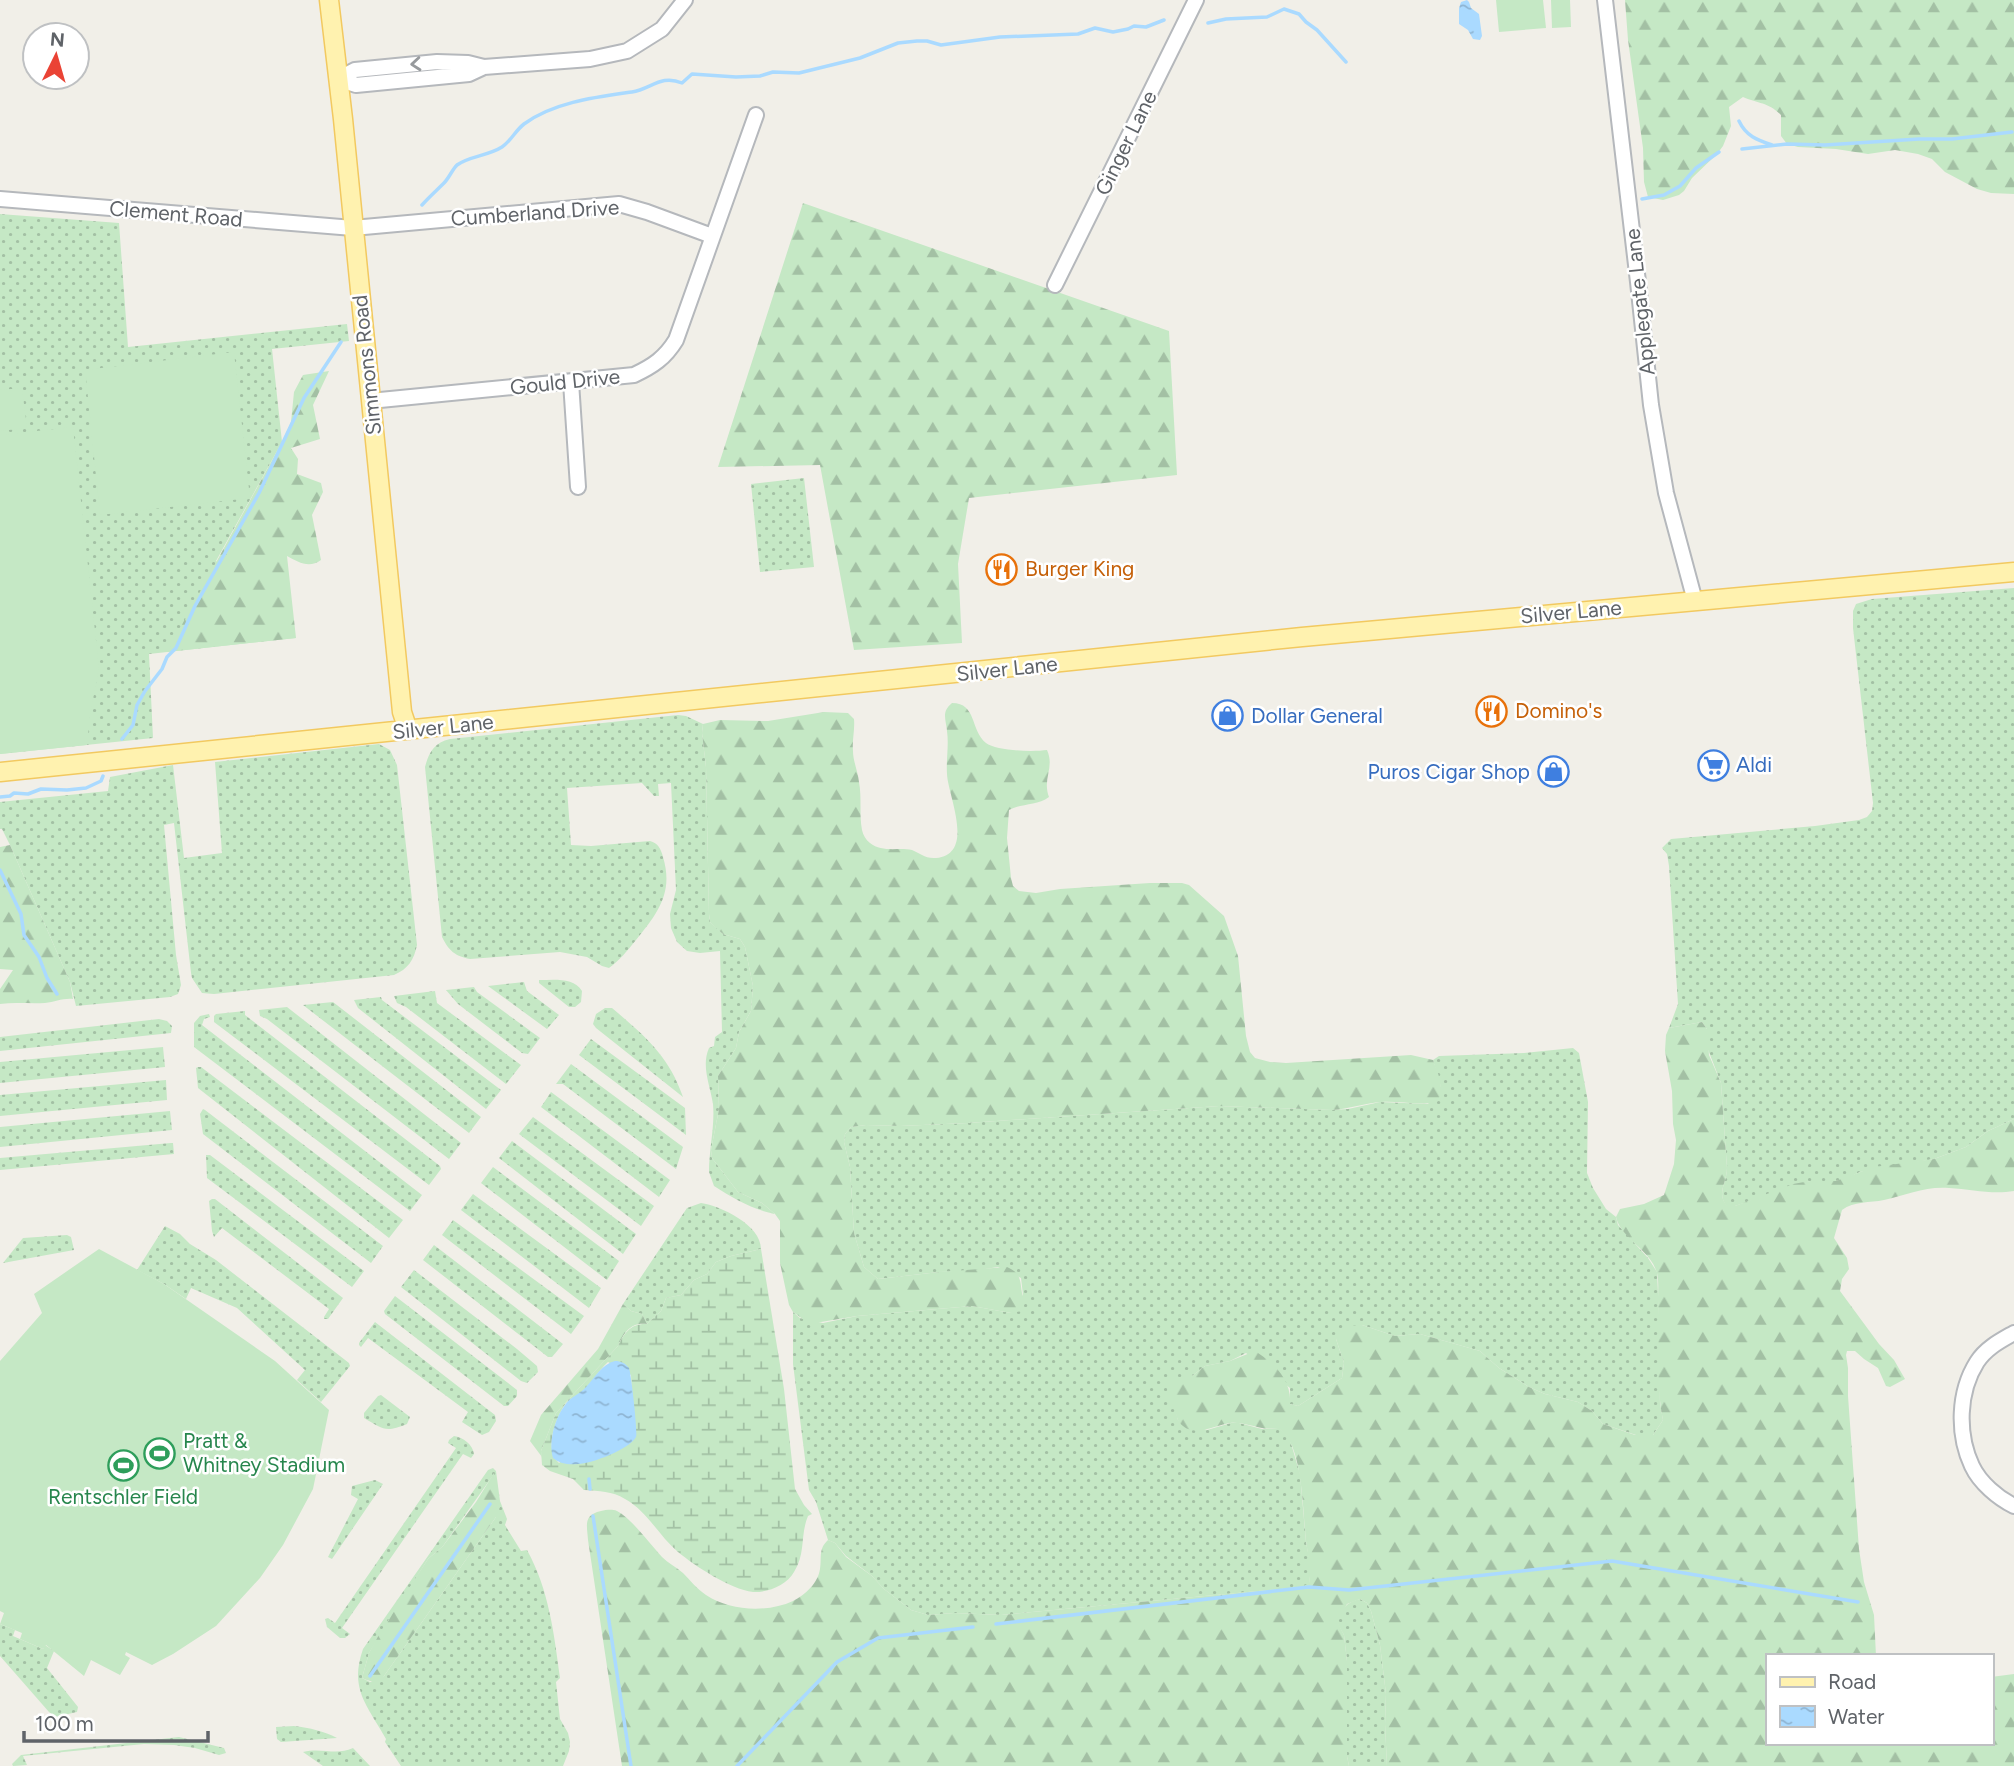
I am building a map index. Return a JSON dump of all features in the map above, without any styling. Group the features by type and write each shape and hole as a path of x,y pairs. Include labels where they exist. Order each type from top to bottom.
{"main road":[{"name":"Simmons Road","path":"329,0 402,712 408,730"},
{"name":"Silver Lane","path":"0,772 1314,636 2014,572"}],"street":[{"path":"338,79 356,85 457,69 469,74 484,67 590,59 627,51 662,29 685,0"},
{"name":"Ginger Lane","path":"1055,285 1196,0"},
{"name":"Applegate Lane","path":"1605,0 1651,405 1666,493 1695,601"},
{"name":"Gould Drive","path":"370,401 634,375 654,366 676,340 756,115"},
{"name":"Clement Road","path":"0,199 353,228"},
{"name":"Cumberland Drive","path":"353,228 619,204 638,208 712,236"},
{"path":"571,382 578,488"},
{"path":"2014,1333 1995,1343 1977,1362 1965,1385 1961,1410 1963,1438 1972,1466 1988,1488 2014,1506"}],"green space":[{"path":"1496,0 1543,0 1546,28 1499,32"},
{"path":"1551,0 1570,0 1571,27 1552,28"},
{"path":"1625,0 2014,0 2014,194 1977,189 1945,172 1932,159 1918,154 1895,150 1868,154 1787,144 1781,136 1781,115 1767,105 1743,97 1729,107 1731,126 1723,146 1692,178 1684,191 1663,200 1648,197 1644,182 1643,148"},
{"path":"803,203 1169,331 1177,475 969,498 958,564 962,643 854,650 820,465 718,467"},
{"path":"0,214 119,223 128,347 347,324 349,341 272,349 282,442 216,561 296,638 149,654 153,738 0,754"},
{"path":"234,352 250,498 100,515 86,378 93,369"},
{"path":"329,371 313,405 320,439 291,448 298,459 297,474 321,483 323,492 312,515 321,560 308,564 287,556 296,638 167,652 282,442 291,422 294,392 303,375"},
{"path":"22,388 27,428 0,431 0,390"},
{"path":"73,427 99,668 87,745 0,754 0,435"},
{"path":"804,478 814,567 760,572 751,484"},
{"path":"2014,588 2014,1119 1988,1131 1966,1147 1934,1159 1860,1172 1836,1181 1810,1181 1727,1207 1722,1197 1727,1168 1721,1083 1707,1047 1707,1029 1702,1022 1669,1028 1678,1004 1669,866 1667,854 1662,848 1671,839 1815,826 1867,817 1872,811 1873,803 1853,628 1853,611 1856,604 1872,599"},
{"path":"952,703 966,707 981,738 991,746 1015,750 1047,750 1050,762 1047,784 1049,797 1009,810 1007,838 1011,878 1013,886 1019,891 1036,893 1150,883 1189,885 1224,916 1238,956 1246,1036 1250,1052 1255,1058 1286,1063 1411,1055 1433,1060 1440,1081 1440,1097 1437,1102 1423,1104 1382,1102 1332,1110 1219,1106 968,1123 851,1127 845,1134 844,1142 850,1167 854,1233 864,1267 878,1279 1007,1267 1019,1277 1024,1306 1022,1311 1011,1313 972,1306 807,1322 793,1312 789,1305 780,1263 780,1221 762,1203 738,1192 712,1158 711,1150 719,1109 718,1076 736,1048 739,1032 751,1011 753,986 745,947 740,939 723,934 710,922 703,724 720,720 768,721 824,712 848,713 854,719 853,755 860,788 862,832 865,837 880,848 907,849 936,858 948,854 955,846 957,835 947,774 948,736 945,716 946,709"},
{"path":"678,715 703,724 710,922 723,934 740,939 745,947 753,986 751,1011 739,1032 736,1048 718,1076 719,1109 711,1150 712,1158 738,1192 762,1203 775,1214 751,1207 714,1186 709,1172 713,1104 706,1062 709,1048 714,1046 715,1037 722,1032 720,951 687,951 677,942 671,928 670,914 676,890 671,783 658,784 659,796 654,796 642,783 567,788 571,845 650,841 659,847 663,857 666,882 662,902 644,930 609,968 587,957 560,952 470,959 453,952 442,937 425,767 436,746 450,739"},
{"path":"379,744 390,750 397,765 417,945 407,967 394,975 214,994 202,993 191,973 174,823 164,825 181,985 178,994 76,1006 70,982 10,845 0,829 0,802 108,791 110,777 173,765 184,858 222,853 215,762"},
{"path":"10,845 70,982 73,999 0,1004 0,989 13,970 0,969 0,847"},
{"path":"539,980 574,983 582,991 581,1002 575,1007 569,1007 539,983"},
{"path":"524,982 527,991 559,1015 547,1029 488,986"},
{"path":"474,987 477,992 540,1038 528,1054 522,1053 458,1004 446,990"},
{"path":"435,991 437,1003 521,1065 506,1084 406,1007 397,1003 394,996"},
{"path":"381,997 501,1090 486,1109 358,1008 354,1000"},
{"path":"333,1002 481,1117 469,1133 303,1005"},
{"path":"287,1007 461,1143 449,1159 260,1016 259,1010"},
{"path":"605,1008 612,1008 655,1048 671,1070 683,1097 596,1028 593,1024 596,1014"},
{"path":"245,1011 245,1015 440,1166 441,1169 429,1185 214,1022 216,1014"},
{"path":"209,1014 210,1017 204,1019 202,1025 422,1195 410,1211 194,1047 194,1023 200,1016"},
{"path":"159,1019 172,1026 171,1033 0,1051 0,1037"},
{"path":"1702,1022 1707,1029 1709,1055 1721,1083 1727,1168 1722,1197 1727,1206 1735,1206 1793,1184 1836,1181 1874,1167 1934,1159 1966,1147 1988,1131 2014,1119 2014,1191 1932,1188 1857,1204 1842,1210 1834,1238 1847,1258 1849,1269 1842,1279 1840,1291 1894,1360 1905,1379 1890,1387 1886,1386 1878,1368 1855,1351 1847,1351 1859,1549 1864,1582 1874,1615 1876,1654 1766,1654 1766,1745 1993,1745 1993,1677 2014,1674 2014,1766 1387,1766 1386,1694 1380,1645 1371,1611 1367,1603 1360,1599 1347,1604 1337,1621 1344,1635 1347,1661 1349,1766 622,1766 588,1540 587,1521 595,1513 611,1510 623,1514 662,1557 706,1595 737,1607 760,1609 783,1605 798,1598 817,1579 822,1550 828,1540 835,1543 846,1557 911,1610 928,1615 1001,1615 1302,1587 1309,1583 1301,1483 1289,1440 1277,1429 1238,1423 1200,1430 1188,1429 1178,1420 1167,1381 1192,1376 1205,1366 1230,1361 1255,1351 1280,1373 1288,1387 1290,1404 1298,1406 1342,1378 1344,1363 1336,1339 1338,1331 1345,1326 1362,1325 1395,1336 1420,1334 1480,1351 1499,1368 1529,1387 1578,1402 1592,1411 1603,1424 1635,1435 1653,1435 1663,1420 1658,1375 1658,1276 1654,1265 1624,1232 1616,1217 1620,1209 1644,1204 1664,1195 1674,1164 1676,1140 1665,1051 1669,1028"},
{"path":"591,1039 685,1108 686,1135 579,1055"},
{"path":"163,1047 165,1067 0,1083 0,1062"},
{"path":"1573,1048 1579,1053 1588,1102 1587,1173 1606,1209 1616,1217 1618,1225 1657,1272 1660,1403 1663,1420 1653,1435 1636,1435 1603,1424 1592,1411 1578,1402 1529,1387 1499,1368 1480,1351 1420,1334 1395,1336 1362,1325 1336,1339 1344,1363 1342,1378 1298,1406 1290,1404 1290,1388 1246,1353 1230,1361 1205,1366 1192,1376 1176,1412 1178,1420 1207,1430 1239,1423 1262,1429 1279,1428 1285,1433 1290,1440 1300,1474 1311,1568 1309,1584 1302,1587 1001,1615 928,1615 911,1610 846,1556 835,1543 828,1540 816,1502 809,1490 793,1364 793,1312 800,1318 823,1323 857,1316 972,1306 1011,1313 1023,1295 1021,1278 998,1267 878,1279 864,1267 854,1233 850,1167 844,1142 845,1134 851,1127 968,1123 1219,1106 1332,1110 1380,1102 1428,1104 1441,1087 1433,1060 1439,1056"},
{"path":"571,1064 683,1147 676,1169 563,1084 556,1084"},
{"path":"198,1067 403,1220 389,1238 198,1088"},
{"path":"166,1080 167,1100 0,1116 0,1095"},
{"path":"551,1092 670,1180 659,1197 541,1107"},
{"path":"203,1109 383,1246 371,1263 203,1134 200,1114"},
{"path":"170,1111 172,1130 0,1147 0,1127"},
{"path":"533,1117 654,1206 641,1226 519,1134"},
{"path":"512,1141 636,1234 623,1254 499,1158"},
{"path":"173,1143 174,1154 0,1170 0,1158"},
{"path":"206,1155 210,1155 364,1271 352,1287 207,1178"},
{"path":"493,1167 619,1261 607,1280 481,1183"},
{"path":"473,1194 601,1288 589,1308 461,1210"},
{"path":"212,1199 343,1298 328,1319 324,1317 329,1309 222,1228 214,1237 209,1201"},
{"path":"701,1203 719,1208 738,1218 754,1232 761,1249 716,1262 707,1274 694,1280 681,1295 666,1298 661,1311 647,1324 642,1314 631,1311 623,1304 687,1208"},
{"path":"453,1220 584,1316 571,1334 442,1235"},
{"path":"165,1226 216,1260 349,1363 350,1366 321,1402 297,1380 305,1370 237,1308 191,1288 186,1299 137,1270"},
{"path":"71,1237 74,1250 3,1263 23,1238"},
{"path":"434,1245 563,1344 552,1357 548,1357 423,1260"},
{"name":"Pratt & Whitney Stadium","path":"99,1249 164,1284 275,1361 329,1410 313,1489 283,1545 260,1578 216,1626 152,1665 126,1652 125,1655 130,1658 120,1675 91,1660 84,1676 46,1645 43,1649 20,1639 22,1633 0,1624 4,1613 0,1611 0,1361 42,1313 34,1294"},
{"path":"761,1249 784,1389 795,1489 812,1514 808,1516 800,1558 791,1577 770,1590 758,1592 734,1586 694,1564 671,1546 640,1510 620,1496 584,1490 573,1479 550,1471 542,1465 541,1451 556,1413 618,1346 626,1333 632,1327 647,1324 661,1311 666,1298 681,1295 694,1280 707,1274 716,1262","holes":["608,1362 631,1375 632,1396 559,1463 552,1451 552,1435 566,1404 582,1392"]},
{"path":"414,1270 517,1349 537,1366 538,1372 527,1383 521,1381 401,1287"},
{"path":"395,1296 517,1390 517,1396 508,1406 504,1406 385,1314 384,1311"},
{"path":"623,1304 631,1311 642,1314 647,1324 628,1329 618,1346 556,1413 541,1451 542,1457 530,1441 541,1415 598,1349"},
{"path":"375,1322 495,1415 496,1421 489,1432 482,1435 462,1422 468,1412 368,1338 361,1347 359,1343"},
{"path":"381,1395 410,1417 407,1424 384,1428 364,1418 364,1413"},
{"path":"454,1436 467,1442 474,1454 471,1458 463,1454 342,1628 350,1634 340,1638 327,1627 325,1619 335,1623 456,1448 448,1443"},
{"path":"493,1468 496,1471 500,1501 507,1519 505,1525 521,1551 527,1550 546,1596 560,1678 556,1682 560,1719 568,1733 569,1751 563,1766 401,1766 385,1742 386,1739 362,1696 358,1675 363,1649 488,1470","holes":["494,1474 496,1517 384,1676 370,1682 362,1678 369,1653 428,1559 443,1546"]},
{"path":"494,1473 500,1507 496,1517 384,1676 373,1681 362,1678 369,1653 381,1631 428,1559 443,1546"},
{"path":"375,1480 383,1484 332,1559 328,1557 358,1499 351,1495 352,1486"},
{"path":"1360,1599 1367,1603 1371,1611 1380,1645 1386,1694 1387,1766 1349,1766 1347,1756 1347,1661 1344,1635 1336,1621 1345,1607"},
{"path":"0,1624 15,1630 13,1636 43,1649 45,1645 54,1651 47,1668 78,1707 77,1712 55,1717 0,1656"},
{"path":"294,1726 317,1730 337,1738 281,1742 277,1739 276,1727"},
{"path":"179,1737 224,1748 226,1753 219,1755 195,1748 144,1744 23,1756 27,1765 12,1764 21,1755"},
{"path":"353,1748 370,1766 323,1766 303,1752 340,1751"}],"water":[{"path":"1467,0 1471,8 1479,14 1482,36 1480,40 1473,39 1468,30 1459,24 1461,2"},
{"path":"615,1361 629,1368 636,1437 618,1451 592,1461 571,1464 556,1460 553,1458 552,1438 561,1410 602,1368"}],"waterway":[{"path":"1208,23 1226,19 1267,17 1284,9 1299,14 1346,62"},
{"path":"422,205 446,181 457,165 502,147 521,127 549,110 576,102 632,92 662,81 682,83 692,74 736,77 760,76 773,72 799,73 860,58 898,43 927,41 941,45 1000,37 1078,34 1095,28 1113,32 1134,26 1146,27 1164,20"},
{"path":"1739,121 1752,137 1772,145"},
{"path":"1742,149 1787,144 1825,145 1952,139 2012,132"},
{"path":"1642,199 1664,195 1680,186 1696,168 1719,152"},
{"path":"122,739 133,725 137,705 162,669 167,657 176,648 195,606 259,493 304,398 341,342"},
{"path":"0,797 14,793 28,794 41,789 86,788 101,781 103,776"},
{"path":"0,870 21,914 24,935 39,957 57,994"},
{"path":"589,1479 590,1489"},
{"path":"370,1676 490,1504"},
{"path":"593,1516 631,1766"},
{"path":"996,1624 1309,1587 1349,1590 1612,1561 1858,1602"},
{"path":"737,1766 837,1662 878,1638 973,1627"}],"place":[{"name":"Burger King","path":"1002,569"},
{"name":"Domino's","path":"1492,711"},
{"name":"Dollar General","path":"1228,716"},
{"name":"Aldi","path":"1713,765"},
{"name":"Puros Cigar Shop","path":"1553,772"},
{"name":"Pratt & Whitney Stadium","path":"160,1453"},
{"name":"Rentschler Field","path":"123,1465"}]}
